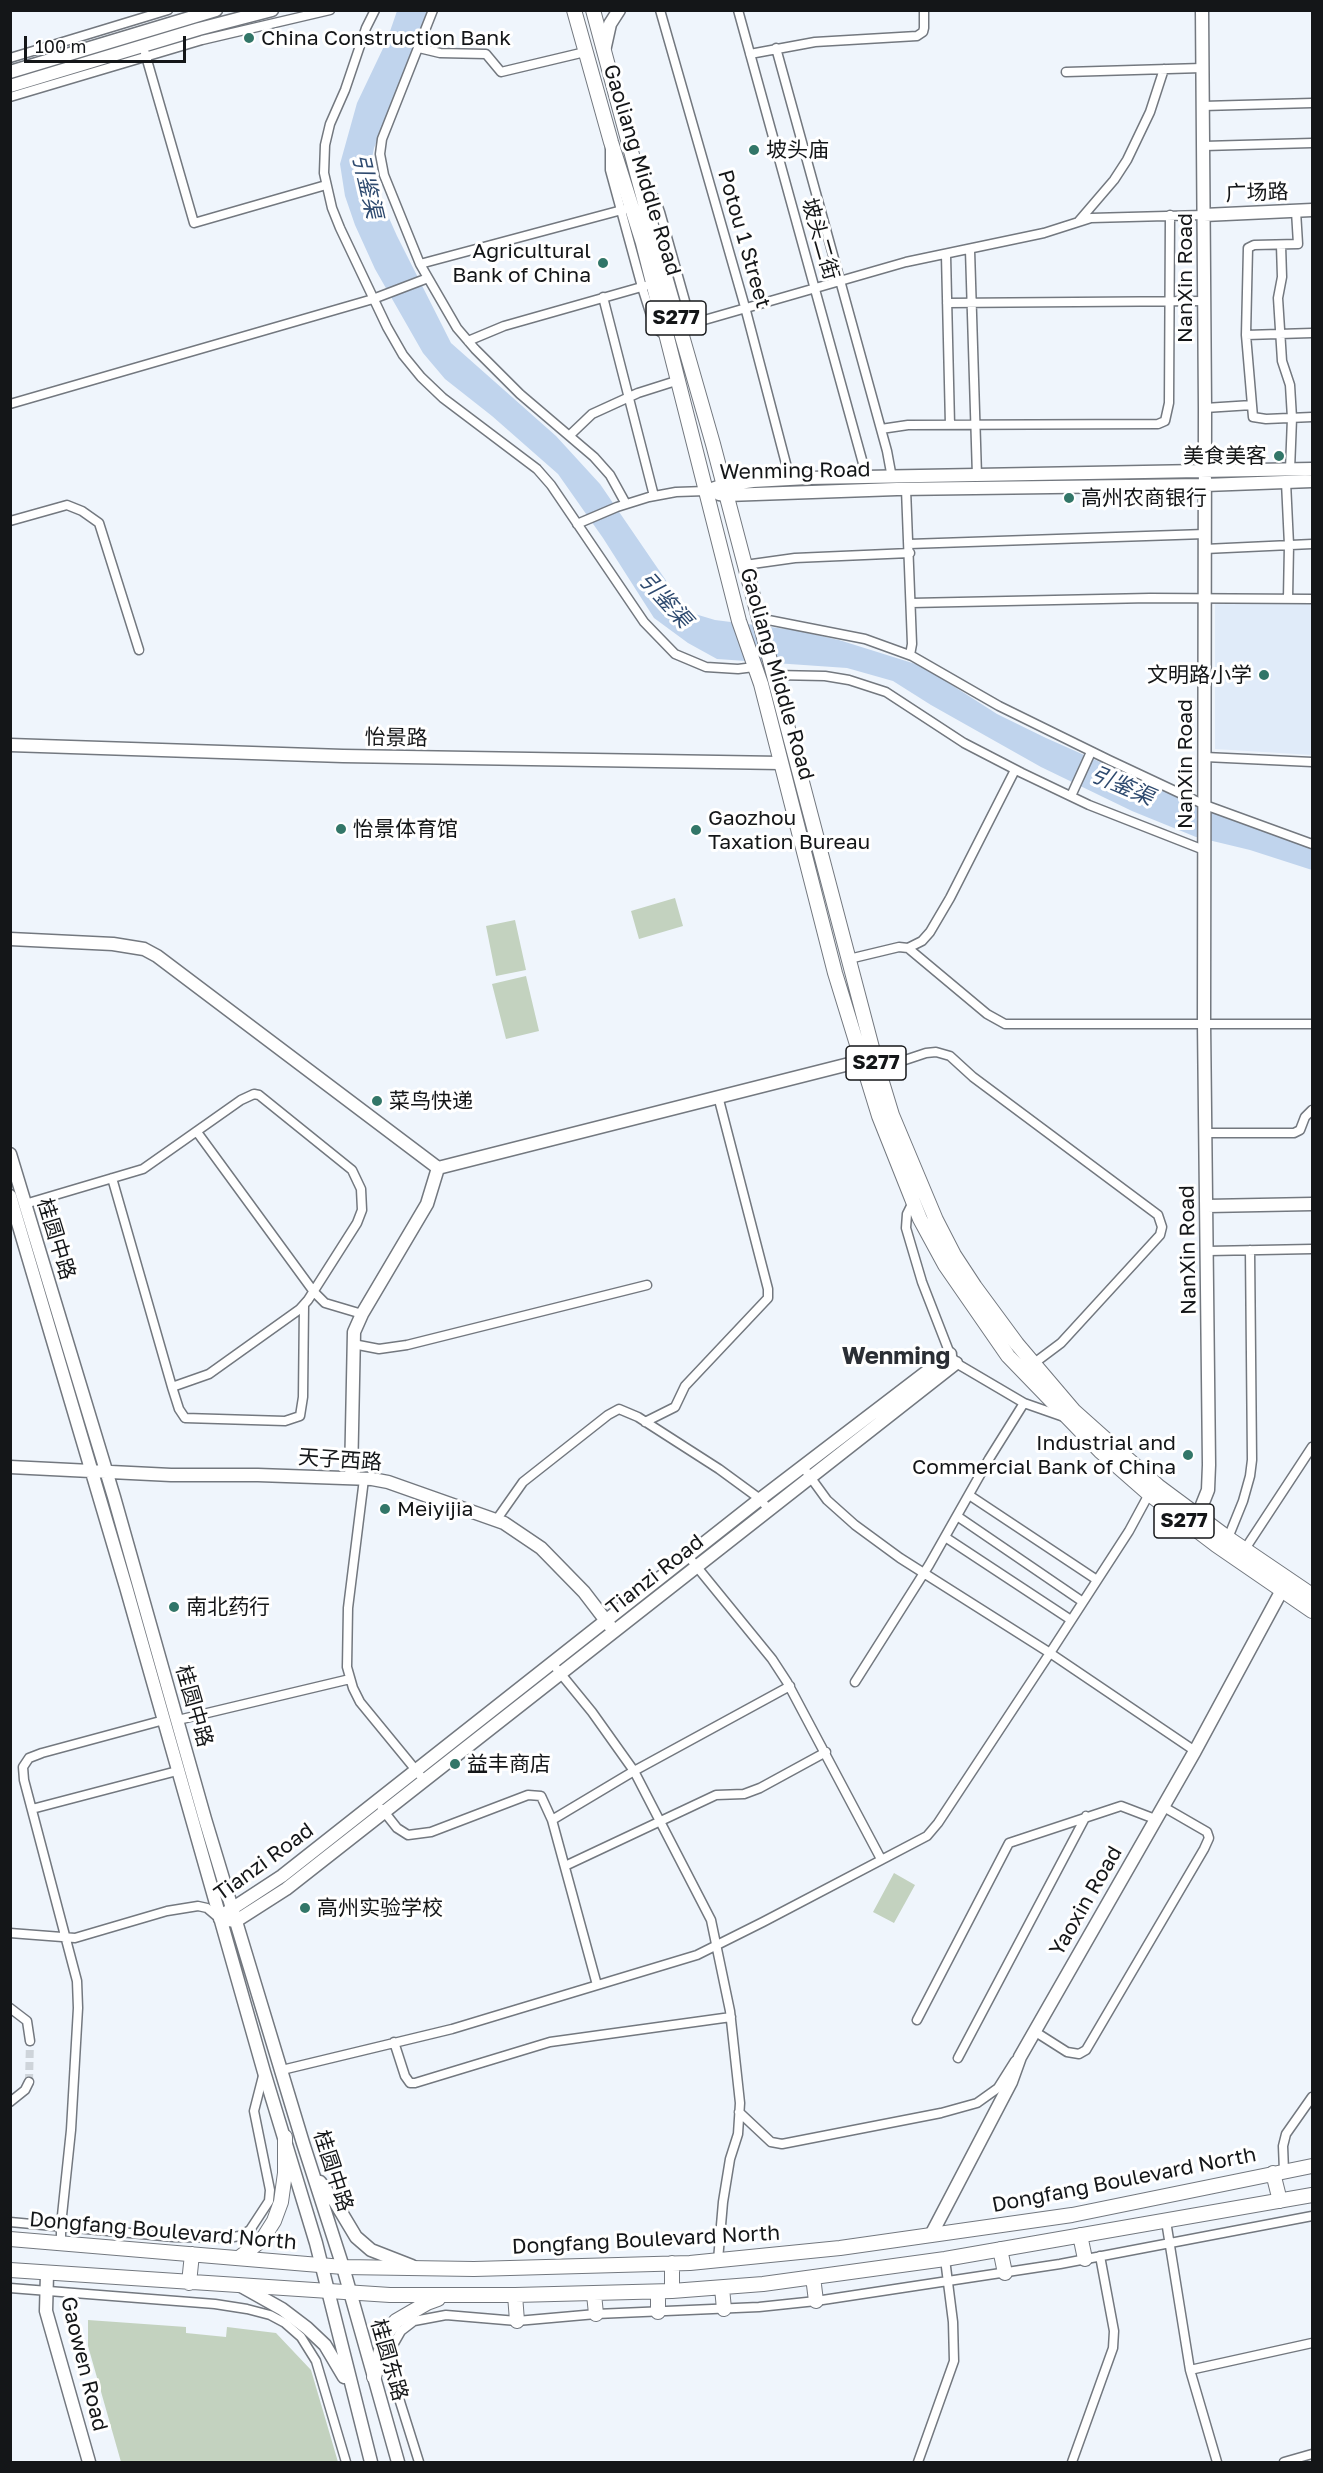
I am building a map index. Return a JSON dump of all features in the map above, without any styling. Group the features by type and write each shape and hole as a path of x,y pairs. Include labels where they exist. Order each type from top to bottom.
{"main road":[{"name":"Gaoliang Middle Road","path":"574,10 648,285 668,338 739,621 761,684 829,952 879,1116 919,1199 975,1287 1033,1364 1074,1411 1122,1455 1197,1515 1312,1594"},
{"name":"Gaoliang Middle Road","path":"593,10 642,191 668,264 678,324 725,490 878,1069 919,1199 945,1265 1008,1356 1100,1451 1149,1494 1216,1545 1312,1611"},
{"path":"734,600 753,597"},
{"path":"240,2257 262,2240 274,2221 283,2192 285,2137"},
{"name":"Dongfang Boulevard North","path":"10,2239 343,2267 474,2269 672,2263 840,2248 1072,2215 1312,2166"},
{"path":"1279,2172 1280,2201"},
{"path":"10,2270 189,2283 448,2296 665,2292 722,2288 945,2259 1312,2195"},
{"path":"1080,2235 1085,2259"},
{"path":"1000,2249 1005,2273"},
{"path":"189,2283 192,2254"},
{"path":"658,2312 672,2263"},
{"path":"813,2277 816,2301"},
{"path":"722,2288 724,2309"},
{"path":"594,2294 596,2314"},
{"path":"515,2295 517,2321"},
{"path":"374,2377 385,2335 396,2321 427,2303 448,2296"}],"street":[{"path":"10,72 144,24 168,10"},
{"path":"10,58 144,24 216,10"},
{"path":"10,97 246,14 272,10"},
{"path":"10,86 145,51 330,10"},
{"path":"375,10 330,124 323,159 326,185 340,228 373,299 403,355 421,377 443,398 537,469 580,523 644,622 675,654 706,667 738,669 752,662"},
{"path":"433,10 382,139 380,154 384,175 420,264 423,280 468,341 520,394 594,457 610,475 626,504"},
{"path":"604,51 610,24 619,10"},
{"name":"Potou 1 Street","path":"660,10 745,307 790,479"},
{"name":"坡头二街","path":"738,10 867,478"},
{"path":"750,54 833,40 917,36 924,28 924,10"},
{"name":"NanXin Road","path":"1197,1515 1208,1494 1209,1483 1204,1023 1205,408 1202,10"},
{"path":"419,48 440,53 486,54 501,72 585,52"},
{"path":"776,48 881,429 892,478"},
{"path":"145,51 194,223 326,185"},
{"path":"1066,72 1202,68"},
{"path":"1078,222 1114,180 1127,160 1150,112 1164,69"},
{"path":"1203,106 1312,103"},
{"path":"1204,146 1312,143"},
{"path":"420,264 627,209"},
{"name":"广场路","path":"1204,215 1312,210"},
{"path":"1296,211 1298,244 1254,245 1248,248 1246,335 1253,417 1257,419 1312,417"},
{"path":"881,429 950,425 1163,422 1169,403 1170,215"},
{"path":"678,324 906,262 1044,233 1078,222 1105,217 1204,215"},
{"path":"1281,245 1282,277 1278,298 1280,334 1283,367 1290,381 1292,418 1288,476 1288,599"},
{"path":"970,250 976,476"},
{"path":"946,255 950,425"},
{"path":"10,404 383,296 423,280"},
{"path":"468,341 504,326 648,285"},
{"path":"603,297 654,496"},
{"path":"948,303 1204,301"},
{"path":"1246,335 1312,333"},
{"path":"570,435 592,414 679,380"},
{"path":"1205,408 1252,405"},
{"name":"Wenming Road","path":"706,491 1205,484 1288,476 1312,469"},
{"name":"Wenming Road","path":"725,490 790,479 1205,470 1288,476 1312,481"},
{"path":"906,489 911,603 910,655"},
{"path":"580,523 617,507 654,496 690,490 706,491"},
{"path":"10,521 67,505 82,511 99,524 140,650"},
{"path":"745,565 795,558 909,548 1205,534"},
{"path":"1205,549 1312,544"},
{"path":"911,603 1312,599"},
{"path":"759,622 865,639 910,655 935,667 1089,756 1205,809 1312,844"},
{"path":"773,673 849,680 886,692 964,743 1015,770 1204,847"},
{"name":"怡景路","path":"10,745 343,756 781,763"},
{"path":"1073,793 1089,756"},
{"path":"1205,757 1312,762"},
{"path":"908,948 927,937 950,898 1015,770"},
{"path":"10,939 113,944 144,949 157,956 438,1168"},
{"path":"849,959 898,947 908,948 987,1014 1005,1024 1312,1024"},
{"path":"878,1069 926,1053 936,1052 950,1056 974,1077 1152,1209 1161,1220 1160,1235 1061,1343 1033,1364"},
{"path":"438,1168 861,1060"},
{"path":"25,1204 112,1179 150,1165 241,1100 257,1094 352,1170 361,1189 362,1210 357,1223 304,1305 209,1374 172,1387"},
{"path":"645,1422 675,1407 685,1386 768,1298 768,1289 718,1096"},
{"path":"1206,1133 1294,1133 1300,1130 1305,1117 1312,1110"},
{"path":"197,1132 314,1292 325,1303 362,1314"},
{"name":"桂圆中路","path":"10,1154 106,1470 232,1908 343,2267"},
{"path":"351,1478 354,1332 362,1314 427,1204 438,1168"},
{"path":"112,1179 172,1387 179,1409 185,1418 285,1421 297,1419 302,1411 303,1397 304,1305"},
{"name":"桂圆中路","path":"10,1196 164,1719 264,2072 285,2137 327,2291"},
{"path":"919,1199 907,1214 906,1228 922,1282 953,1358 1024,1403 1066,1417"},
{"path":"1207,1206 1312,1204"},
{"path":"1208,1251 1312,1249"},
{"path":"1228,1538 1243,1501 1252,1460 1250,1250"},
{"path":"353,1344 379,1349 406,1346 647,1285"},
{"name":"Tianzi Road","path":"220,1919 232,1908 282,1876 760,1499 806,1472 953,1358"},
{"path":"855,1682 924,1573 1024,1403"},
{"path":"497,1519 523,1482 612,1413 623,1409 719,1469 760,1499 769,1510"},
{"path":"1245,1549 1312,1447"},
{"name":"天子西路","path":"10,1467 164,1474 351,1478 388,1482 497,1519 541,1548 584,1592 615,1632"},
{"path":"806,1472 827,1500 855,1526 1195,1751"},
{"name":"Tianzi Road","path":"220,1919 236,1921 286,1889 769,1510 806,1472"},
{"path":"364,1479 348,1608 347,1667 360,1702 424,1780"},
{"path":"282,2070 452,2029 697,1955 927,1836 938,1823 1050,1653 1149,1494"},
{"path":"969,1496 1097,1580"},
{"path":"957,1515 1083,1602"},
{"path":"945,1537 1071,1620"},
{"path":"688,1556 772,1659 790,1686 881,1859"},
{"name":"Yaoxin Road","path":"930,2235 1011,2082 1020,2057 1034,2031 1195,1751 1282,1590"},
{"path":"552,1663 592,1712 634,1771 711,1920 731,2017 739,2112 738,2134 730,2159 723,2202 718,2260"},
{"path":"178,1720 350,1679"},
{"path":"552,1820 634,1771 790,1686"},
{"path":"61,2244 78,2008 76,1981 32,1809 23,1771 24,1764 29,1758 164,1719"},
{"path":"565,1866 716,1795 744,1794 760,1788 826,1752"},
{"path":"32,1809 177,1771"},
{"path":"376,1802 397,1828 408,1835 431,1832 505,1802 536,1795 541,1796 552,1820 597,1985"},
{"path":"917,2020 1007,1846 1017,1839 1121,1806 1155,1819"},
{"path":"1034,2031 1067,2052 1079,2054 1086,2050 1204,1849 1209,1838 1206,1830 1162,1806"},
{"path":"958,2058 1086,1816"},
{"path":"10,1933 81,1937 184,1907 207,1908 220,1919"},
{"path":"10,2008 27,2021 30,2041"},
{"path":"394,2042 405,2076 410,2083 415,2083 550,2042 731,2017"},
{"path":"739,2112 771,2142 782,2144 941,2113 977,2103 990,2096 1020,2057"},
{"path":"10,2222 174,2237 228,2238 239,2236 250,2230 269,2201 270,2190 254,2110 264,2072"},
{"path":"10,2102 25,2090 29,2082"},
{"path":"1279,2172 1286,2134 1312,2097"},
{"path":"313,2174 335,2202 356,2237 371,2250 419,2268"},
{"path":"418,2463 392,2373 393,2345 401,2331 414,2321 446,2315 517,2321 596,2314 724,2309 816,2301 1005,2273 1312,2216"},
{"path":"1166,2221 1190,2370 1216,2463"},
{"path":"1072,2463 1113,2348 1114,2331 1100,2256"},
{"path":"918,2463 954,2361 955,2346 945,2259"},
{"name":"桂圆东路","path":"343,2267 398,2463"},
{"name":"Gaowen Road","path":"47,2274 46,2311 89,2463"},
{"path":"241,2286 282,2309 325,2345 352,2392"},
{"path":"10,2288 215,2304 270,2315 285,2323 301,2337 316,2361 346,2463"},
{"name":"桂圆东路","path":"327,2291 371,2463"},
{"path":"1190,2370 1312,2343"},
{"path":"1284,2463 1312,2454"}],"shaded area":[{"name":"文明路小学","path":"1215,602 1312,602 1312,755 1215,749"}],"green space":[{"path":"675,898 683,926 639,939 631,911"},
{"path":"515,920 526,970 496,976 486,926"},
{"path":"526,976 539,1031 506,1039 492,984"},
{"path":"894,1873 915,1885 894,1923 873,1912"},
{"path":"88,2320 186,2327 186,2333 226,2337 227,2327 276,2333 311,2370 338,2462 121,2462 88,2346"}],"water":[{"name":"引鉴渠","path":"397,11 429,11 374,148 371,163 385,209 397,236 451,343 556,436 600,484 680,601 695,614 715,620 794,630 839,640 922,666 997,714 1046,738 1226,818 1312,849 1312,870 1250,850 1196,837 1132,811 1041,767 893,681 847,668 717,659 688,643 654,618 603,538 558,474 492,416 445,379 423,353 375,269 355,225 345,196 340,164 357,103 387,40"}],"tunnel":[{"path":"29,2082 30,2041"}],"place":[{"name":"China Construction Bank","path":"249,38"},
{"name":"坡头庙","path":"754,150"},
{"name":"Agricultural Bank of China","path":"603,263"},
{"name":"美食美客","path":"1279,456"},
{"name":"高州农商银行","path":"1069,498"},
{"name":"文明路小学","path":"1264,675"},
{"name":"怡景体育馆","path":"341,829"},
{"name":"Gaozhou Taxation Bureau","path":"696,830"},
{"name":"菜鸟快递","path":"377,1101"},
{"name":"Industrial and Commercial Bank of China","path":"1188,1455"},
{"name":"Meiyijia","path":"385,1509"},
{"name":"南北药行","path":"174,1607"},
{"name":"益丰商店","path":"455,1764"},
{"name":"高州实验学校","path":"305,1908"}],"district":[{"name":"Wenming","path":"896,1356"}]}
